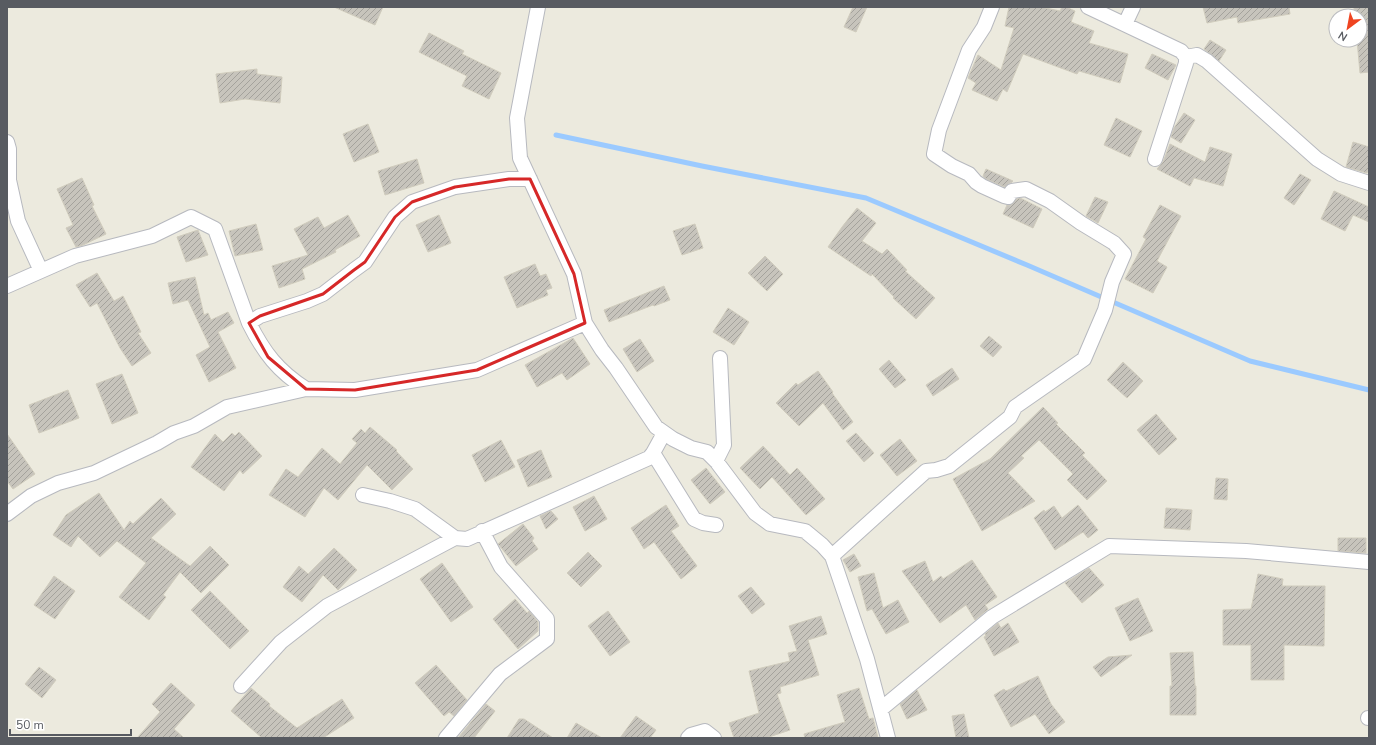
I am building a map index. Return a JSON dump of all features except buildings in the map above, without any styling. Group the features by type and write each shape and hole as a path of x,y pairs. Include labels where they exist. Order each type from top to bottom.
{"street":[{"path":"538,7 517,118 520,158 574,274 585,323 656,427 691,448 706,452 716,461 755,513 770,524 805,531 822,545 832,556 867,659 888,738"},
{"path":"832,556 926,470 936,470 949,466 1010,417 1015,407 1084,360 1105,310 1112,282 1124,254 1114,243 1081,223 1050,201 1026,189 1012,191 1008,197 1004,196 982,186 969,174 952,166 934,154 939,130 969,50 984,27 992,7"},
{"path":"1088,7 1181,51 1186,57 1186,63 1154,159"},
{"path":"1125,24 1133,7"},
{"path":"1186,57 1197,55 1207,61 1317,159 1341,174 1369,183"},
{"path":"7,142 9,149 9,180 18,221 41,271"},
{"path":"249,323 260,316 307,301 323,294 365,262 395,217 412,202 455,188 509,178 530,179"},
{"path":"7,286 75,256 152,236 191,217 215,229 249,323 258,340 268,356 295,382 306,389"},
{"path":"7,514 30,496 58,483 94,473 174,434 194,426 227,407 306,389 355,390 477,370 585,323"},
{"path":"716,461 724,444 720,358"},
{"path":"363,495 390,501 415,509 455,538 467,539 482,531 649,458 664,433"},
{"path":"653,453 694,519 716,526"},
{"path":"446,738 500,674 547,639 547,619 501,567 482,531"},
{"path":"241,686 280,642 327,606 455,538"},
{"path":"881,709 992,617 1109,546 1246,551 1369,562"},
{"path":"688,738 691,735 705,731 714,738"}],"highlighted area":[{"path":"509,179 530,179 574,274 585,323 477,370 355,390 306,389 268,357 249,323 260,316 323,294 365,262 395,217 412,202 455,187"}],"waterway":[{"path":"556,135 702,166 866,198 1027,265 1250,361 1369,390"}]}
